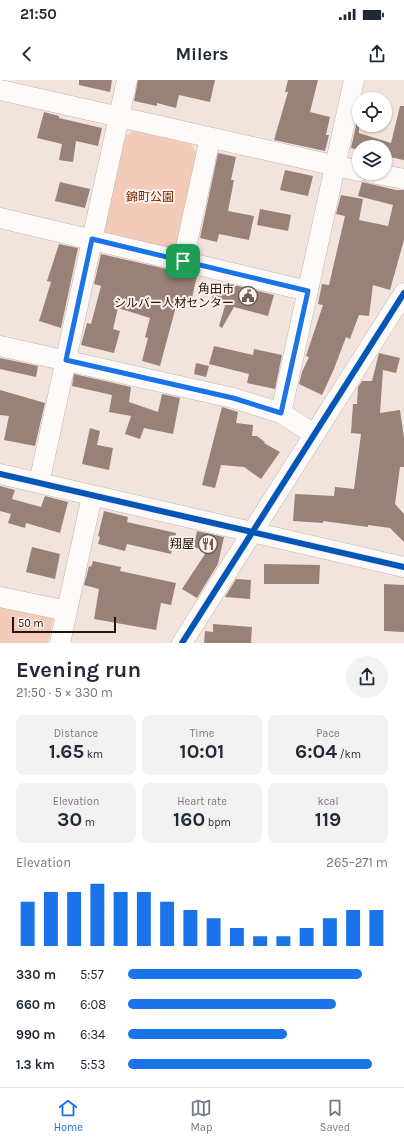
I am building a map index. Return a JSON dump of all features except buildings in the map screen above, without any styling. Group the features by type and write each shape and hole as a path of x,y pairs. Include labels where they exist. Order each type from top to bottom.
{"street":[{"path":"39,483 127,80"},
{"path":"281,413 354,80"},
{"path":"0,90 352,170"},
{"path":"183,261 210,138"},
{"path":"392,177 404,179"},
{"path":"0,218 308,291"},
{"path":"182,643 404,293"},
{"path":"0,346 233,398 281,413 314,434"},
{"path":"0,474 92,496 254,531 404,567"},
{"path":"60,643 92,496"},
{"path":"0,597 66,612"}],"green space":[{"name":"錦町公園","path":"133,131 190,143 200,158 182,246 172,250 109,235 102,225 121,140"},
{"path":"0,602 54,615 48,643 0,643"}],"cycle path":[{"path":"182,643 404,293"},
{"path":"0,474 404,567"}],"place":[{"name":"角田市 シルバー人材センター","path":"248,296"},
{"name":"翔屋","path":"208,544"}],"route":[{"path":"92,239 183,261 308,291 281,413 266,407 233,398 66,360 92,239"}]}
